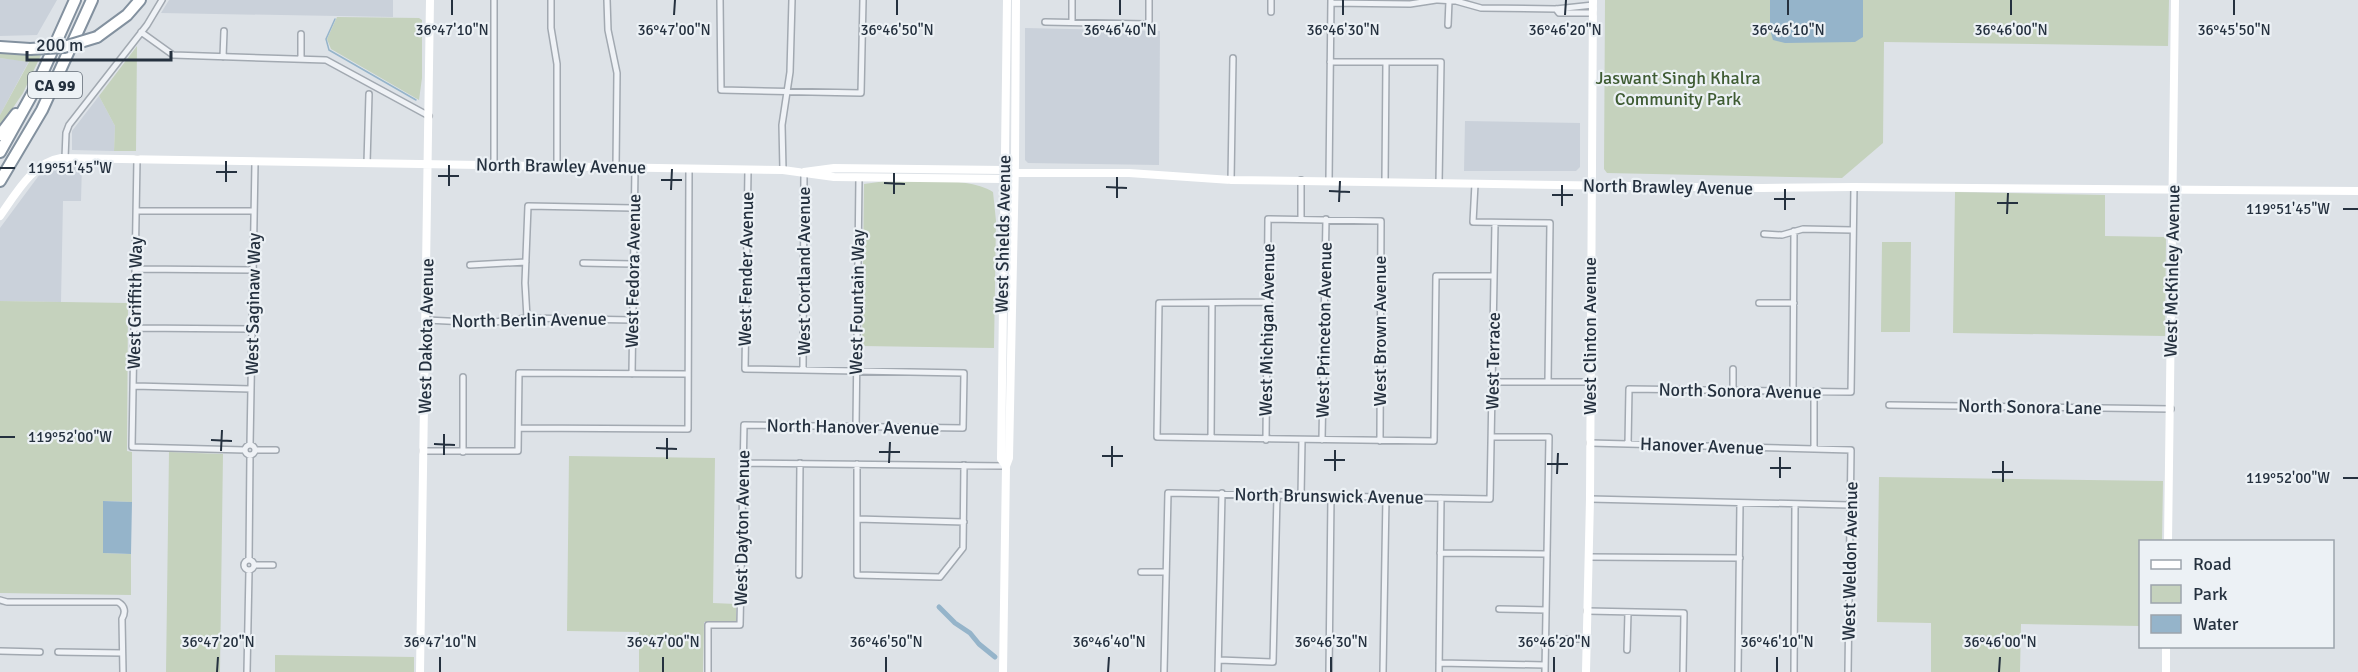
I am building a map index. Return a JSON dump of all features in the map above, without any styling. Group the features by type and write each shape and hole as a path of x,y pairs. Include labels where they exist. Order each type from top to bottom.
{"highway":[{"name":"CA 99","path":"0,152 27,104 75,0"},
{"name":"CA 99","path":"0,181 47,100 92,0"},
{"path":"0,47 30,49 64,47 97,37 127,15 140,0"},
{"path":"0,135 27,104"},
{"path":"0,188 10,166"}],"street":[{"path":"0,216 38,168 48,161 65,158 66,134 69,125 141,32 162,0"},
{"name":"West Dakota Avenue","path":"420,672 430,0"},
{"path":"494,0 494,164"},
{"path":"551,0 551,28 557,64 557,166"},
{"path":"607,0 608,30 617,73 616,168"},
{"path":"720,0 721,90 787,93 861,93 863,0"},
{"name":"West Cortland Avenue","path":"783,170 782,125 790,66 792,0"},
{"path":"1007,0 1011,4 1011,37 1015,42"},
{"name":"West Shields Avenue","path":"1006,466 1001,459 1007,0"},
{"name":"West Shields Avenue","path":"1003,672 1006,466 1009,458 1015,174 1016,0"},
{"path":"1072,0 1072,22"},
{"path":"1045,22 1148,23 1149,0"},
{"path":"1271,0 1271,12"},
{"path":"1329,180 1331,2 1410,4 1437,0 1481,8 1556,9 1593,6"},
{"path":"1501,0 1501,8"},
{"path":"1556,0 1556,9"},
{"name":"West McKinley Avenue","path":"2168,540 2175,0"},
{"path":"1448,25 1449,1"},
{"name":"West Clinton Avenue","path":"1586,672 1590,499 1593,6"},
{"path":"141,32 173,55 301,58 332,62 429,116"},
{"path":"223,57 224,32"},
{"path":"301,34 301,58"},
{"path":"1006,52 1010,58 1009,77 1016,82"},
{"path":"1231,180 1233,58"},
{"path":"1330,62 1441,62 1439,183"},
{"path":"1385,182 1386,63"},
{"path":"367,163 369,94"},
{"name":"North Brawley Avenue","path":"65,158 255,163 429,163 783,170 859,178 1003,179 1015,174"},
{"name":"West Griffith Way","path":"137,159 132,447 245,450"},
{"name":"West Saginaw Way","path":"250,445 255,163"},
{"name":"West Fedora Avenue","path":"632,374 635,168"},
{"name":"North Brawley Avenue","path":"804,172 834,168 923,169 1004,170 1015,174 1130,173 1231,180 1475,184 2358,191"},
{"path":"519,428 688,429 689,169"},
{"path":"878,178 888,174 916,174 923,169"},
{"name":"West Fender Avenue","path":"748,170 745,369 803,370"},
{"name":"West Cortland Avenue","path":"803,370 804,172"},
{"name":"West Fountain Way","path":"856,427 859,178"},
{"path":"1301,180 1301,218 1326,219"},
{"path":"1475,184 1473,222 1550,223 1548,381"},
{"path":"1764,234 1782,235 1803,229 1852,230 1854,187"},
{"path":"527,318 528,206 633,208"},
{"path":"136,211 254,211"},
{"name":"West Michigan Avenue","path":"1266,440 1268,219 1301,218"},
{"name":"West Brown Avenue","path":"1326,219 1381,221 1380,441"},
{"name":"West Princeton Avenue","path":"1322,440 1326,219"},
{"name":"West Terrace","path":"1490,499 1496,223"},
{"name":"North Sonora Avenue","path":"1628,444 1629,389 1851,392 1852,230"},
{"path":"1793,391 1794,231"},
{"path":"470,265 526,262"},
{"path":"583,263 633,264"},
{"path":"136,269 253,270"},
{"path":"1269,302 1159,303 1157,437 1434,441 1436,276 1494,276"},
{"path":"1211,438 1212,303"},
{"path":"1759,303 1794,303"},
{"name":"North Berlin Avenue","path":"427,320 487,323 527,318 632,320"},
{"path":"135,328 252,329"},
{"path":"1733,369 1733,390"},
{"path":"803,370 856,371"},
{"name":"North Hanover Avenue","path":"744,425 963,429 964,373 856,371"},
{"path":"423,451 518,451 519,373 688,374"},
{"path":"463,377 463,452"},
{"path":"1493,382 1590,382"},
{"path":"134,386 251,389"},
{"path":"1814,393 1814,449"},
{"name":"North Sonora Lane","path":"1889,405 2170,409"},
{"name":"West Dayton Avenue","path":"708,672 708,625 740,625 744,425"},
{"path":"1492,437 1549,438 1545,672"},
{"name":"West Princeton Avenue","path":"1301,496 1302,440"},
{"name":"Hanover Avenue","path":"1590,443 1851,450"},
{"path":"250,455 245,450 250,445 255,450 276,450"},
{"path":"255,450 250,455 249,560 254,565 273,565"},
{"name":"West Weldon Avenue","path":"1848,672 1851,450"},
{"path":"744,463 1006,466"},
{"path":"799,574 800,463"},
{"path":"857,464 856,575 940,577 963,548 964,465"},
{"name":"North Brunswick Avenue","path":"1166,572 1168,493 1490,499"},
{"path":"1218,672 1222,493"},
{"path":"1219,660 1273,662 1277,496"},
{"path":"1329,672 1331,497"},
{"path":"1383,672 1386,497"},
{"path":"1439,672 1441,498"},
{"path":"1590,499 1850,505"},
{"path":"1738,672 1740,503"},
{"path":"1794,672 1795,505"},
{"path":"857,519 964,522"},
{"path":"1440,553 1547,554"},
{"path":"1589,557 1740,558"},
{"path":"249,560 243,565 249,570"},
{"path":"247,672 249,570 254,565"},
{"path":"1141,572 1166,572 1164,672"},
{"path":"0,600 7,603 118,602 124,606 122,619 123,672"},
{"path":"1499,609 1546,610"},
{"path":"1587,611 1684,613 1683,672"},
{"path":"1627,650 1628,612"},
{"path":"1545,639 1587,639"},
{"path":"2166,648 2166,672"},
{"path":"0,651 40,652"},
{"path":"58,652 123,653"},
{"path":"1439,663 1545,665"}],"shaded area":[{"path":"0,0 57,0 37,35 0,36"},
{"path":"169,0 393,0 393,17 161,13"},
{"path":"1025,28 1160,31 1159,165 1028,163 1025,160"},
{"path":"0,58 29,61 0,115"},
{"path":"99,96 115,126 114,151 72,150 72,131"},
{"path":"1465,121 1580,123 1580,167 1576,171 1464,171"},
{"path":"64,163 82,164 81,201 63,201 61,302 0,301 0,228 40,174"}],"green space":[{"name":"Jaswant Singh Khalra Community Park","path":"1605,0 2169,0 2168,46 1884,42 1883,143 1842,178 1607,173 1604,169"},
{"path":"337,17 419,18 422,20 422,78 419,100 331,49 327,39"},
{"path":"137,46 136,151 114,151 115,126 99,96"},
{"path":"0,52 42,53 23,93 0,127 0,115 29,62 0,58"},
{"path":"886,181 956,182 983,187 993,192 996,221 994,348 862,346 864,184"},
{"path":"1955,192 2105,195 2105,236 2166,237 2165,336 1953,333"},
{"path":"1882,242 1911,242 1910,332 1881,332"},
{"path":"0,301 128,303 127,451 132,452 132,502 103,501 103,553 131,554 131,595 0,593"},
{"path":"169,452 223,454 220,672 166,672"},
{"path":"569,456 715,458 713,603 736,604 736,622 704,622 703,672 639,672 639,632 567,631"},
{"path":"1879,477 2163,481 2162,540 2139,540 2139,626 2021,624 2020,672 1931,672 1931,623 1877,622"},
{"path":"275,655 414,657 414,672 275,672"}],"water":[{"path":"1770,0 1863,0 1863,37 1855,42 1785,43 1773,40 1770,30"},
{"path":"103,501 132,502 131,554 103,553"}],"waterway":[{"path":"335,19 326,39 329,50 416,100"},
{"path":"939,607 995,657"}]}
